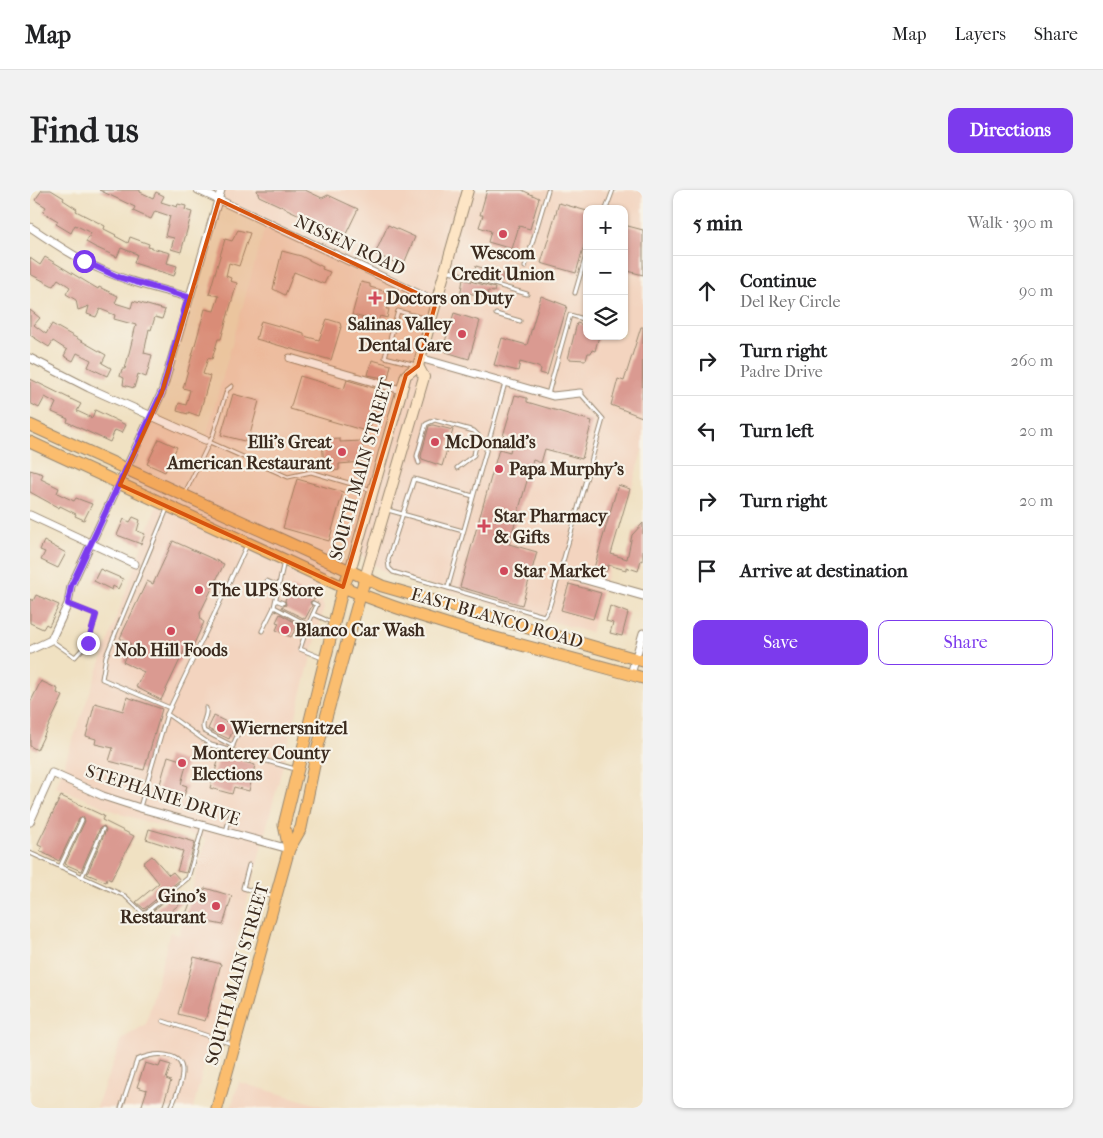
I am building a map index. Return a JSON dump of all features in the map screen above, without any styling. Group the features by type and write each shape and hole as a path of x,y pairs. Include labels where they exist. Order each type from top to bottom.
{"main road":[{"name":"SOUTH MAIN STREET","path":"289,849 284,825 333,623 406,375 419,362 468,190"},
{"name":"SOUTH MAIN STREET","path":"217,1108 277,898 289,849 301,828 318,746 384,509 424,377 419,362"},
{"name":"EAST BLANCO ROAD","path":"30,425 126,471 382,586 639,660"},
{"name":"EAST BLANCO ROAD","path":"30,442 247,544 360,594 430,618 643,678"}],"street":[{"name":"NISSEN ROAD","path":"198,190 436,302"},
{"path":"30,650 51,640 68,604 71,586 162,392 188,297 222,190"},
{"path":"30,227 101,270 139,284 188,297"},
{"path":"30,358 207,441"},
{"path":"290,358 402,390"},
{"path":"419,362 548,394 580,393"},
{"path":"30,515 135,564"},
{"path":"572,575 643,595"},
{"path":"631,674 639,660 643,633"},
{"name":"STEPHANIE DRIVE","path":"30,822 52,773 103,796 140,808 289,849"}],"lane":[{"path":"525,267 548,190"},
{"path":"607,205 613,190"},
{"path":"575,293 583,266"},
{"path":"445,270 527,294"},
{"path":"419,362 385,357 398,311 431,320"},
{"path":"496,314 520,321"},
{"path":"548,394 570,315 583,319"},
{"path":"448,588 505,382"},
{"path":"183,496 227,390 232,386"},
{"path":"473,496 414,479 388,560 389,568 393,572 544,616 549,608 560,572 603,419 580,393"},
{"path":"419,463 417,456 426,424 435,420 474,431 478,434 474,455 457,468"},
{"path":"207,441 288,477 311,472 372,491"},
{"path":"167,507 106,656 102,679 170,708"},
{"path":"384,509 463,531"},
{"path":"140,808 167,714 247,544"},
{"path":"262,632 274,607 284,561"},
{"path":"560,572 572,575"},
{"path":"267,581 289,591"},
{"path":"276,600 283,604"},
{"path":"313,603 317,605 300,649 324,660"},
{"path":"51,640 75,657 88,643 96,615 68,604"},
{"path":"274,607 308,625"},
{"path":"307,615 333,623"},
{"path":"206,708 207,712 202,724 204,731 233,746"},
{"path":"167,714 211,745 298,770"},
{"path":"230,751 242,725"},
{"path":"226,832 232,810"},
{"path":"60,867 82,820"},
{"path":"30,853 125,896 144,914 188,878 203,826"},
{"path":"82,877 103,829"},
{"path":"249,865 243,888 277,898"},
{"path":"162,1021 235,1045"},
{"path":"121,1108 137,1060 146,1055 156,1054 171,1057 181,1066 182,1073 171,1108"}],"highlighted area":[{"path":"219,200 436,302 418,366 406,375 343,587 120,485 162,392"}],"shaded area":[{"path":"198,190 643,190 643,447 591,633 384,572 343,542 333,547 320,597 324,608 193,1108 96,1108 122,1039 146,1024 170,932 179,935 206,839 124,815 56,787 160,496 123,477 151,416 205,440 266,223"},
{"path":"239,1082 329,1108 231,1108"}],"building":[{"path":"42,190 51,190 64,198 63,200 77,209 76,211 105,226 104,229 128,243 130,237 149,244 148,247 170,253 167,263 177,266 174,276 134,263 137,254 121,248 117,257 95,247 86,242 91,233 75,225 71,233 56,224 58,221 43,212 46,207 35,200"},
{"path":"99,190 140,190 140,192 153,198 156,192 164,196 161,202 177,207 178,204 186,206 185,210 192,212 181,252 171,249 174,238 165,236 170,216 155,211 151,219 133,211 135,207"},
{"path":"257,190 305,190 322,198 328,195 358,209 345,236 259,196"},
{"path":"487,190 522,190 539,198 530,229 519,226 512,249 488,242 491,231 479,227 483,215 480,215"},
{"path":"559,203 583,210 583,249 576,273 541,263"},
{"path":"388,225 415,237 403,266 375,254"},
{"path":"628,226 643,230 643,275 628,271"},
{"path":"238,230 250,233 239,266 229,263 226,276 231,278 230,281 237,283 221,339 218,339 212,359 208,358 203,374 210,376 199,416 177,411 179,403 186,405 190,390 183,388 205,309 214,311 219,296 209,294 225,239 232,241"},
{"path":"282,251 301,256 330,272 324,284 294,272 285,295 273,289"},
{"path":"45,257 98,289 99,287 118,296 115,303 131,308 133,301 165,310 162,319 155,317 151,330 149,329 144,353 152,355 149,367 146,377 138,374 134,388 123,385 124,378 120,376 122,369 125,369 136,325 114,319 115,315 100,309 96,317 87,314 89,306 78,310 76,300 66,294 70,287 58,279 53,286 30,274 30,258 40,265"},
{"path":"476,266 503,274 501,281 473,275"},
{"path":"463,279 495,288 494,292 488,291 486,298 469,293 467,299 460,297"},
{"path":"361,282 370,284 370,287 391,293 386,309 389,309 387,318 380,316 378,321 352,315"},
{"path":"541,296 567,306 547,375 540,373 541,369 538,367 520,362 518,371 494,365 502,338 527,345"},
{"path":"30,310 40,318 34,325 46,334 52,324 106,355 102,363 111,368 107,376 88,367 91,360 77,353 73,361 64,356 67,350 53,341 49,347 30,335"},
{"name":"Salinas Valley Dental Care","path":"454,313 480,321 469,359 446,352 443,348"},
{"path":"327,319 340,323 341,327 331,360 256,339 261,321 304,333 304,336 319,340"},
{"path":"577,323 583,325 583,340 598,340 595,351 592,350 591,353 588,353 586,360 568,359"},
{"path":"641,327 643,327 642,417 611,405 618,379 624,381"},
{"path":"372,360 391,365 388,379 368,375"},
{"path":"300,376 344,389 347,380 381,390 369,432 290,409"},
{"path":"30,379 81,404 77,411 92,418 95,410 126,425 122,433 115,430 110,442 67,422 68,419 52,412 56,403 45,397 39,408 30,403"},
{"path":"233,394 259,401 248,442 221,435"},
{"path":"515,395 527,398 527,402 592,421 582,459 545,449 541,463 533,460 509,544 537,552 522,605 460,587 499,449 510,452 513,439 503,436"},
{"name":"McDonald's","path":"433,425 453,430 442,466 422,459 421,456 429,426"},
{"path":"159,439 177,447 165,472 147,464"},
{"name":"Elli's Great American Restaurant","path":"340,439 340,442 362,441 363,462 339,464 339,470 331,471 331,467 324,467 322,440"},
{"path":"30,470 43,474 41,479 59,488 57,493 74,501 76,498 92,504 84,520 75,516 76,514 60,506 59,508 30,492"},
{"path":"297,479 343,492 329,541 283,528"},
{"path":"618,485 630,489 611,554 627,559 632,535 643,523 643,561 641,560 638,571 626,567 626,570 608,565 606,572 594,568"},
{"path":"133,517 140,520 137,531 145,534 141,544 117,535 124,519 130,522"},
{"path":"44,541 66,553 58,568 41,560 45,552 40,550"},
{"path":"173,541 224,564 200,613 201,620 204,622 193,646 189,645 185,649 161,700 136,687 144,672 123,662 131,644 120,638 147,581 153,584"},
{"path":"100,569 123,579 118,589 113,586 112,590 94,581"},
{"path":"569,584 601,593 593,619 561,610"},
{"path":"291,587 315,599 310,602 312,606 305,619 281,607 286,605 285,600 288,594 292,593"},
{"path":"36,595 59,605 49,626 46,624 43,629 30,623 30,599 33,601"},
{"path":"610,606 628,613 622,636 610,633 613,623 606,621"},
{"path":"280,614 298,624 291,637 276,630 279,623 276,622"},
{"path":"41,681 58,689 57,693 63,696 37,750 30,746 30,703"},
{"path":"127,697 162,709 144,770 109,761 113,748 95,744 96,739 86,736 95,703 123,711"},
{"name":"Wiernersnitzel","path":"214,716 235,726 229,739 208,729"},
{"path":"220,755 255,765 249,791 234,787 232,794 210,788"},
{"path":"168,756 187,762 181,784 187,786 184,796 176,794 176,797 158,791"},
{"path":"61,796 104,816 102,820 134,836 111,880 107,878 106,882 87,874 106,830 104,826 100,828 81,871 65,864 85,821 83,817 79,819 59,861 40,851 42,847 38,845 39,841"},
{"path":"149,829 195,842 186,873 177,871 183,851 146,839"},
{"path":"152,856 169,875 173,872 180,880 144,909 136,902 159,883 143,863"},
{"name":"Gino's Restaurant","path":"205,888 232,896 223,925 184,919 192,898 199,900 202,890 205,890"},
{"path":"175,893 182,902 158,922 150,913"},
{"path":"194,957 221,964 205,1021 178,1014"},
{"path":"161,1062 171,1065 166,1079 171,1081 162,1108 141,1108 147,1090 137,1087 145,1063 159,1067"}],"place":[{"name":"Wescom Credit Union","path":"503,234"},
{"name":"Doctors on Duty","path":"375,298"},
{"name":"Salinas Valley Dental Care","path":"462,334"},
{"name":"McDonald's","path":"435,442"},
{"name":"Elli's Great American Restaurant","path":"342,452"},
{"name":"Papa Murphy's","path":"499,469"},
{"name":"Star Pharmacy & Gifts","path":"484,526"},
{"name":"Star Market","path":"504,571"},
{"name":"The UPS Store","path":"199,590"},
{"name":"Blanco Car Wash","path":"285,630"},
{"name":"Nob Hill Foods","path":"171,631"},
{"name":"Wiernersnitzel","path":"221,728"},
{"name":"Monterey County Elections","path":"182,763"},
{"name":"Gino's Restaurant","path":"216,906"}],"route":[{"path":"84,261 118,277 188,297 162,392 71,586 68,604 96,615 93,632 88,643"}]}
